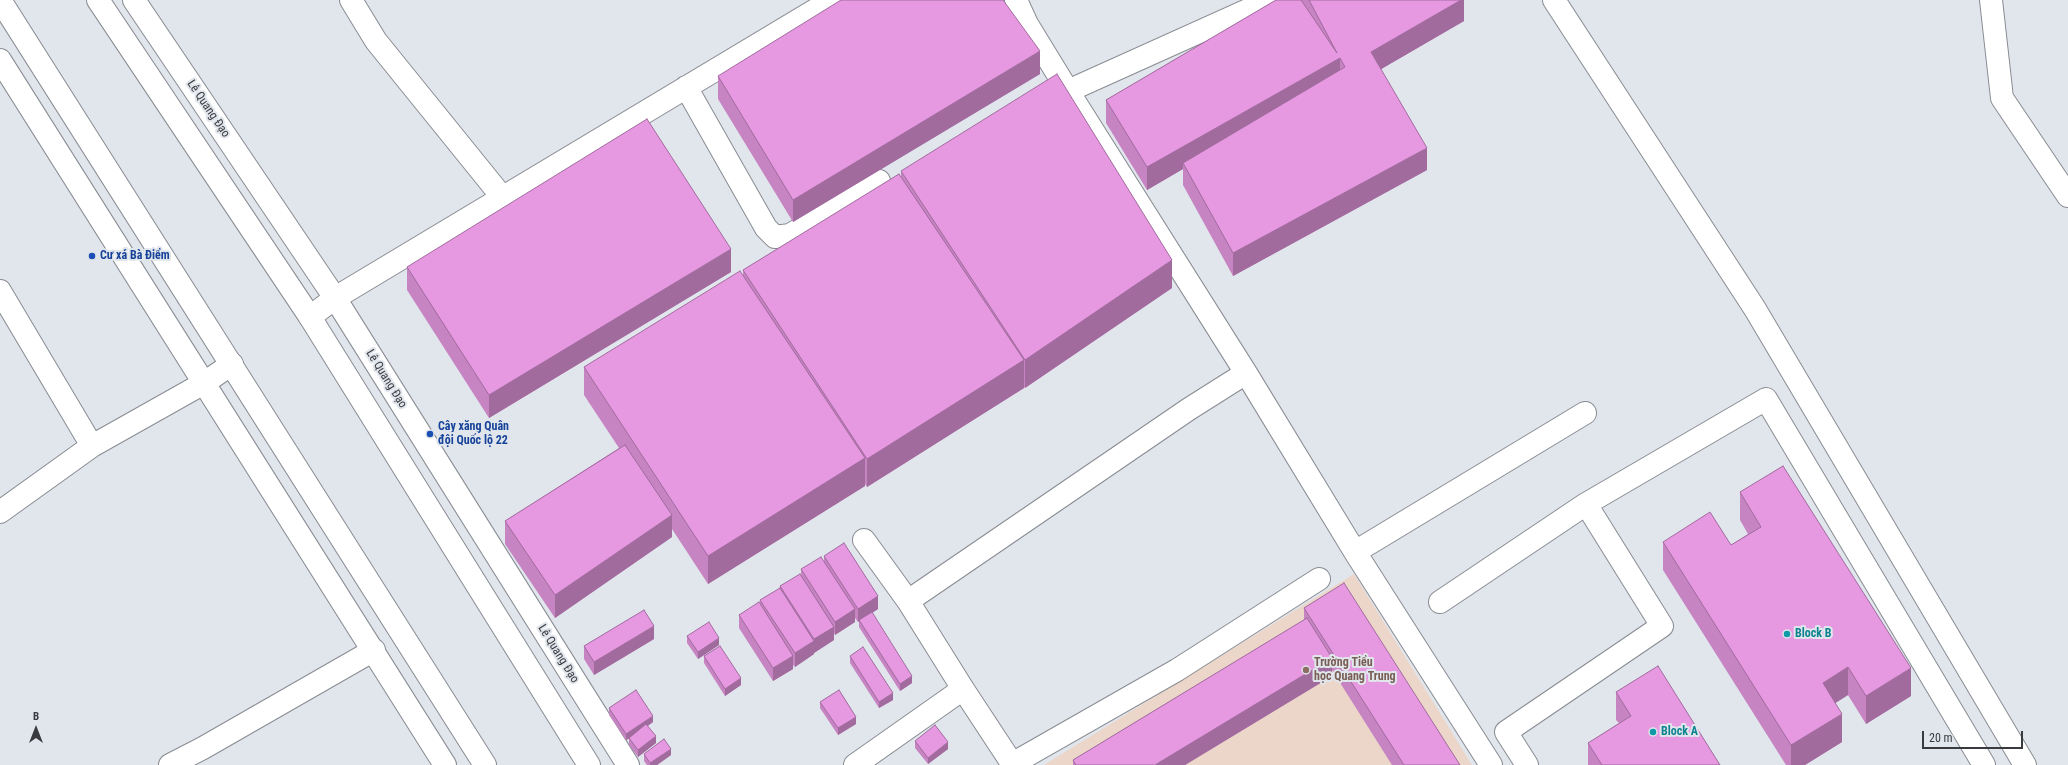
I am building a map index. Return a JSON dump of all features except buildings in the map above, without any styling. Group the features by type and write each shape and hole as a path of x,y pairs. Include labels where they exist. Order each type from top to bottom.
{"main road":[{"path":"0,0 485,765"},
{"path":"98,0 310,317 589,765"},
{"name":"Lê Quang Đạo","path":"134,0 335,298 628,765"},
{"path":"351,0 376,41 503,198"},
{"path":"310,317 335,298 832,0"},
{"path":"1016,0 1027,24 1068,91 1246,373 1355,552 1491,765"},
{"path":"1068,91 1270,0"},
{"path":"1554,0 1755,309 2025,765"},
{"path":"1991,0 2002,98 2068,196"},
{"path":"0,60 374,650 445,765"},
{"path":"686,87 766,228 775,237 790,235 879,181"},
{"path":"0,291 92,446"},
{"path":"0,512 92,446 204,383 232,364"},
{"path":"908,600 1189,409 1246,373"},
{"path":"1440,602 1586,504 1766,398 1984,765"},
{"path":"1355,552 1585,413"},
{"path":"1528,765 1506,732 1662,626 1586,504"},
{"path":"864,540 908,600 963,689 1013,764 1177,670 1319,579"},
{"path":"170,765 203,748 374,650"},
{"path":"855,765 963,689"}],"shaded area":[{"name":"Trường Tiểu học Quang Trung","path":"1354,574 1472,765 1044,765"}],"place":[{"name":"Cư xá Bà Điểm","path":"92,256"},
{"name":"Cây xăng Quân đội Quốc lộ 22","path":"430,434"},
{"name":"Block B","path":"1787,634"},
{"name":"Trường Tiểu học Quang Trung","path":"1306,670"},
{"name":"Block A","path":"1653,732"}]}
